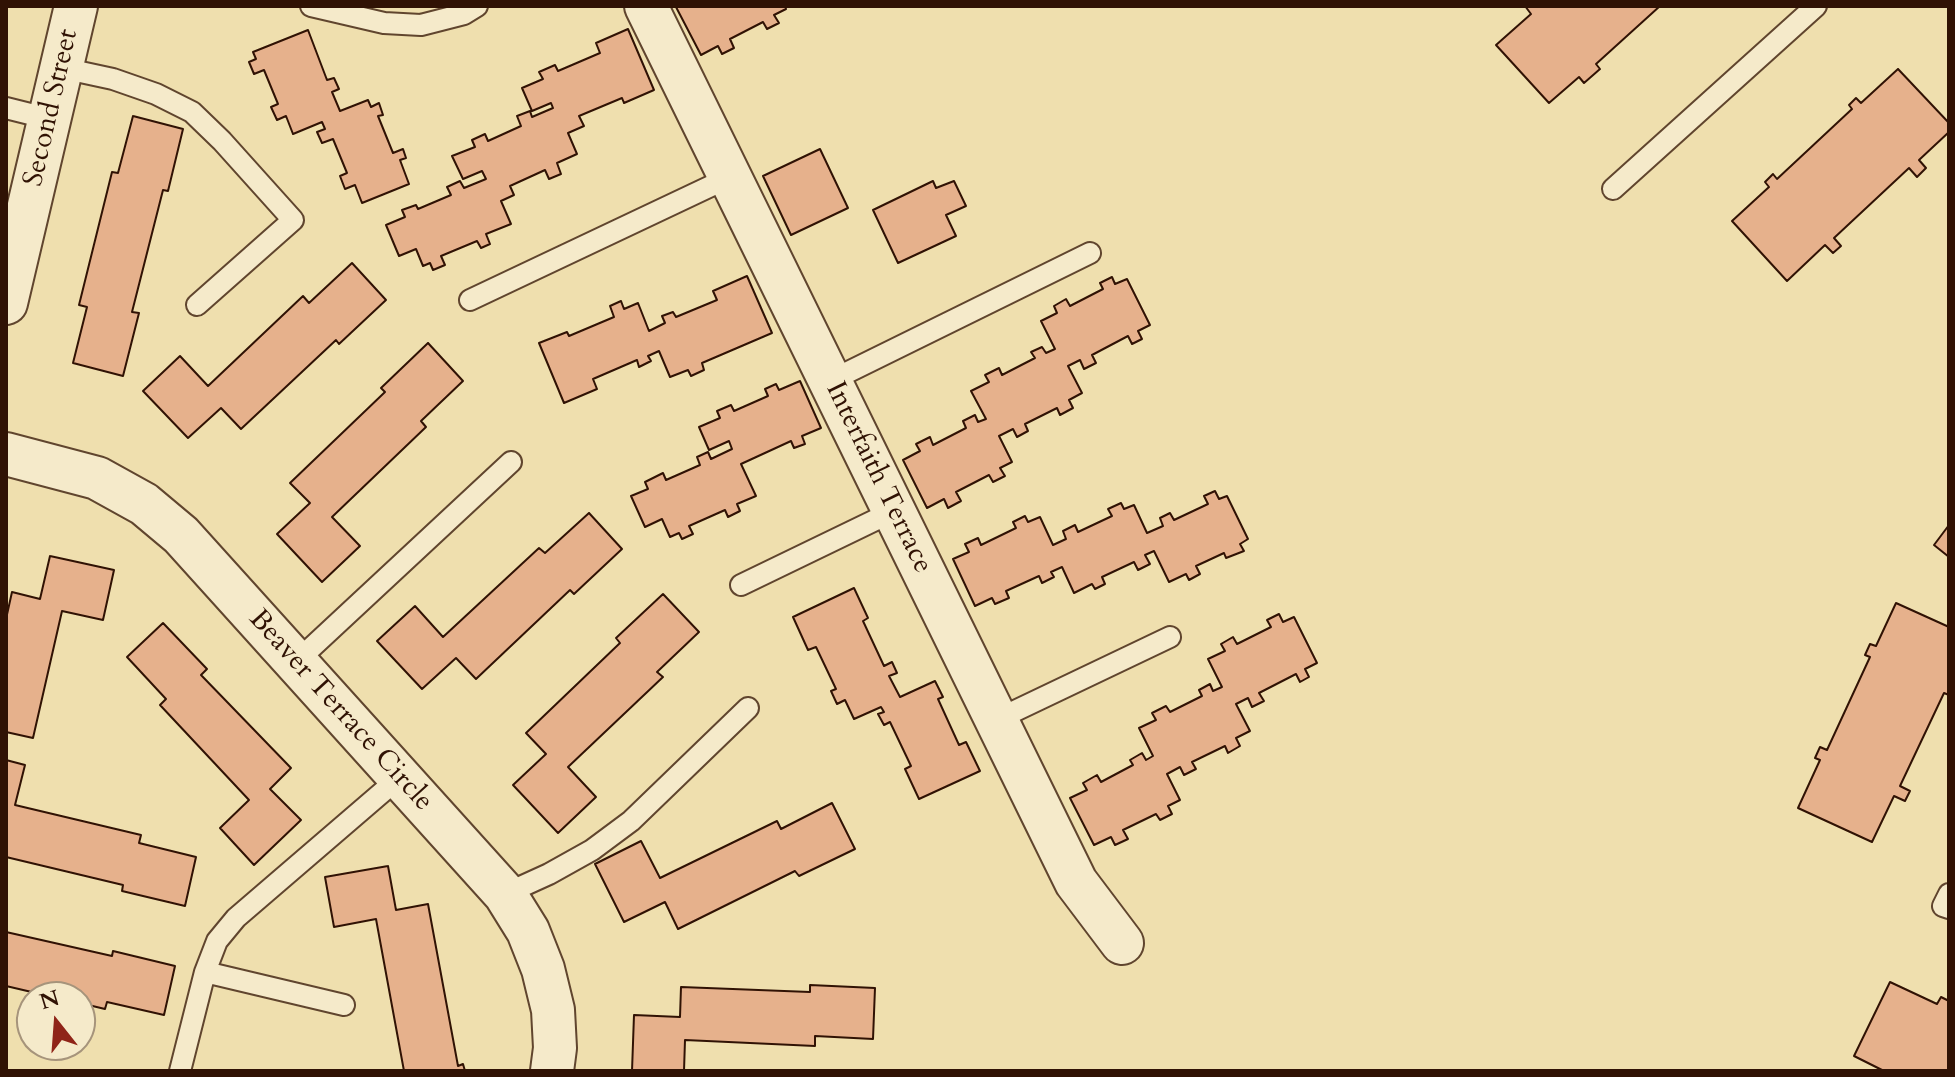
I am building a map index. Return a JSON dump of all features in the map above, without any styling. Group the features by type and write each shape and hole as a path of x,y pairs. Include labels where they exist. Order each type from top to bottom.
{"street":[{"name":"Second Street","path":"6,303 76,6"},
{"name":"Interfaith Terrace","path":"646,6 1076,882 1122,943"},
{"name":"Beaver Terrace Circle","path":"6,454 97,478 144,504 181,535 505,894 528,931 543,969 553,1010 555,1048 552,1071"}],"lane":[{"path":"311,6 384,23 421,25 464,14 477,6"},
{"path":"1613,189 1816,6"},
{"path":"62,68 113,79 156,94 192,112 293,220 197,305"},
{"path":"6,108 50,119"},
{"path":"470,300 730,177"},
{"path":"830,381 1090,253"},
{"path":"296,662 511,462"},
{"path":"741,585 894,511"},
{"path":"996,720 1170,637"},
{"path":"505,894 592,850 631,821 748,708"},
{"path":"180,1071 205,972 217,941 236,918 400,777"},
{"path":"1949,894 1943,906 1949,908"},
{"path":"205,972 344,1005"}],"building":[{"path":"785,6 786,9 774,15 779,23 767,29 763,22 730,39 734,48 722,54 718,46 701,55 676,7"},
{"path":"1525,6 1660,6 1596,64 1600,69 1584,83 1579,77 1549,103 1496,45 1531,14"},
{"path":"628,29 654,90 624,103 622,98 579,116 584,126 568,133 577,154 557,163 561,174 549,179 545,170 510,186 514,195 501,201 511,224 486,234 490,244 481,248 477,241 441,256 445,265 433,270 430,263 423,266 416,249 399,256 386,225 405,217 402,210 416,205 418,209 451,195 447,187 460,181 464,188 486,179 482,171 463,179 452,156 475,147 472,140 485,134 488,141 521,126 517,116 530,111 532,117 553,108 551,103 532,111 522,88 543,79 539,72 555,65 558,71 600,53 596,43"},
{"path":"308,30 327,80 334,78 339,89 332,92 340,111 368,100 371,107 379,103 383,115 378,116 393,153 403,149 406,158 400,160 409,184 362,203 355,185 345,189 340,176 347,173 333,139 322,143 317,132 325,129 322,122 293,134 286,116 277,120 271,107 278,104 264,70 254,74 249,62 256,59 253,52"},
{"path":"1898,69 1949,123 1949,132 1919,160 1926,168 1917,177 1909,168 1834,238 1841,246 1833,253 1825,245 1787,281 1732,221 1769,187 1765,182 1773,174 1777,179 1852,109 1849,105 1856,98 1861,103"},
{"path":"133,116 183,129 168,191 163,190 132,312 139,313 123,376 73,363 87,307 79,305 112,172 118,173"},
{"path":"820,149 848,208 791,235 763,176"},
{"path":"933,181 936,188 954,181 966,206 946,215 956,236 898,263 873,210"},
{"path":"352,263 386,300 339,344 336,340 241,429 221,408 188,438 143,391 180,356 208,386 303,296 309,303"},
{"path":"747,276 772,333 702,363 704,370 691,376 688,370 670,377 659,351 648,356 651,361 639,367 637,360 593,379 597,389 564,403 539,343 567,332 569,336 614,317 610,306 621,301 624,309 638,303 649,331 665,323 662,316 673,312 676,317 717,300 713,291"},
{"path":"1112,277 1115,284 1127,279 1150,325 1138,331 1142,339 1132,344 1128,336 1092,355 1096,363 1084,369 1080,360 1068,366 1082,393 1069,400 1073,408 1060,415 1057,408 1025,424 1028,431 1017,437 1013,429 999,436 1012,462 1000,468 1005,476 993,482 989,475 956,492 961,501 948,508 944,499 927,508 903,460 920,451 916,444 930,437 933,445 966,428 963,421 975,415 978,422 986,419 971,391 989,382 985,375 999,368 1002,375 1035,358 1031,352 1042,347 1046,353 1055,349 1041,321 1057,313 1054,306 1066,299 1070,306 1103,289 1100,283"},
{"path":"428,343 463,381 421,421 426,427 332,517 360,546 322,582 277,534 310,503 290,483 385,392 381,388"},
{"path":"800,381 821,428 802,436 805,444 794,448 791,441 741,464 756,496 737,504 740,511 728,517 725,510 689,526 693,534 682,539 679,533 670,537 662,519 645,527 631,496 648,489 645,482 663,473 666,480 700,465 697,457 708,452 711,459 732,449 729,441 709,450 699,427 720,418 717,411 731,405 734,411 768,396 765,389 776,384 779,390"},
{"path":"1215,491 1219,499 1227,496 1248,539 1240,544 1244,551 1226,558 1224,553 1196,566 1200,574 1189,580 1186,574 1169,582 1154,551 1145,555 1150,564 1138,570 1134,562 1102,577 1105,584 1095,589 1092,584 1074,593 1062,567 1051,572 1054,577 1042,583 1039,576 1006,591 1009,598 995,604 992,598 975,606 953,559 969,552 965,544 978,538 981,545 1016,528 1013,522 1025,516 1028,522 1040,517 1053,545 1066,539 1063,531 1075,525 1078,532 1112,516 1108,509 1121,503 1124,509 1134,505 1147,533 1163,526 1160,518 1170,513 1174,520 1208,504 1204,496"},
{"path":"589,513 622,549 574,594 570,590 476,679 456,658 422,689 377,641 415,606 443,637 539,548 545,553"},
{"path":"1949,525 1949,557 1934,545"},
{"path":"50,556 114,570 103,620 62,611 33,738 6,732 6,619 12,592 40,599"},
{"path":"854,588 868,618 863,621 884,666 892,662 897,673 889,676 900,697 935,681 943,697 938,699 959,745 966,742 980,771 919,799 905,769 911,766 890,722 884,725 878,714 884,712 881,707 854,719 845,700 837,704 831,691 836,689 816,647 808,650 793,617"},
{"path":"663,594 699,632 657,672 663,677 568,767 596,797 558,833 513,785 546,754 526,733 620,643 616,638"},
{"path":"1896,603 1949,627 1949,695 1944,693 1900,786 1910,791 1905,801 1894,796 1872,842 1798,808 1820,760 1815,758 1820,747 1827,750 1870,657 1865,655 1870,644 1876,646"},
{"path":"1279,614 1283,622 1294,617 1317,663 1305,669 1309,677 1300,682 1296,674 1259,693 1264,701 1252,707 1248,698 1236,704 1250,731 1236,738 1240,746 1228,753 1225,746 1192,762 1196,769 1184,775 1180,767 1167,774 1180,800 1168,806 1172,814 1160,820 1156,814 1123,830 1128,839 1115,845 1111,837 1094,845 1070,798 1087,790 1083,783 1097,775 1101,782 1133,765 1130,760 1142,753 1146,760 1153,756 1139,728 1156,720 1152,713 1166,706 1170,712 1202,696 1199,690 1210,684 1213,691 1222,687 1208,659 1225,651 1221,644 1233,637 1237,644 1271,627 1267,620"},
{"path":"163,623 207,669 201,675 291,768 270,789 301,820 254,865 220,828 249,800 160,705 166,699 127,657"},
{"path":"6,760 25,765 15,805 141,835 139,843 196,857 185,906 122,891 123,885 6,857"},
{"path":"832,803 855,849 799,876 795,871 678,929 665,902 624,922 595,864 641,841 660,878 777,821 781,829"},
{"path":"388,866 396,910 428,904 458,1066 463,1064 465,1071 404,1071 376,919 334,927 325,877"},
{"path":"6,932 112,956 113,951 175,966 164,1015 107,1002 105,1009 96,1007 96,981 16,981 16,988 6,986"},
{"path":"1890,982 1937,1004 1941,997 1949,1001 1949,1071 1884,1071 1854,1056"},
{"path":"810,985 875,988 873,1039 815,1036 815,1046 685,1040 684,1071 632,1071 634,1015 680,1017 681,987 810,992"}]}
